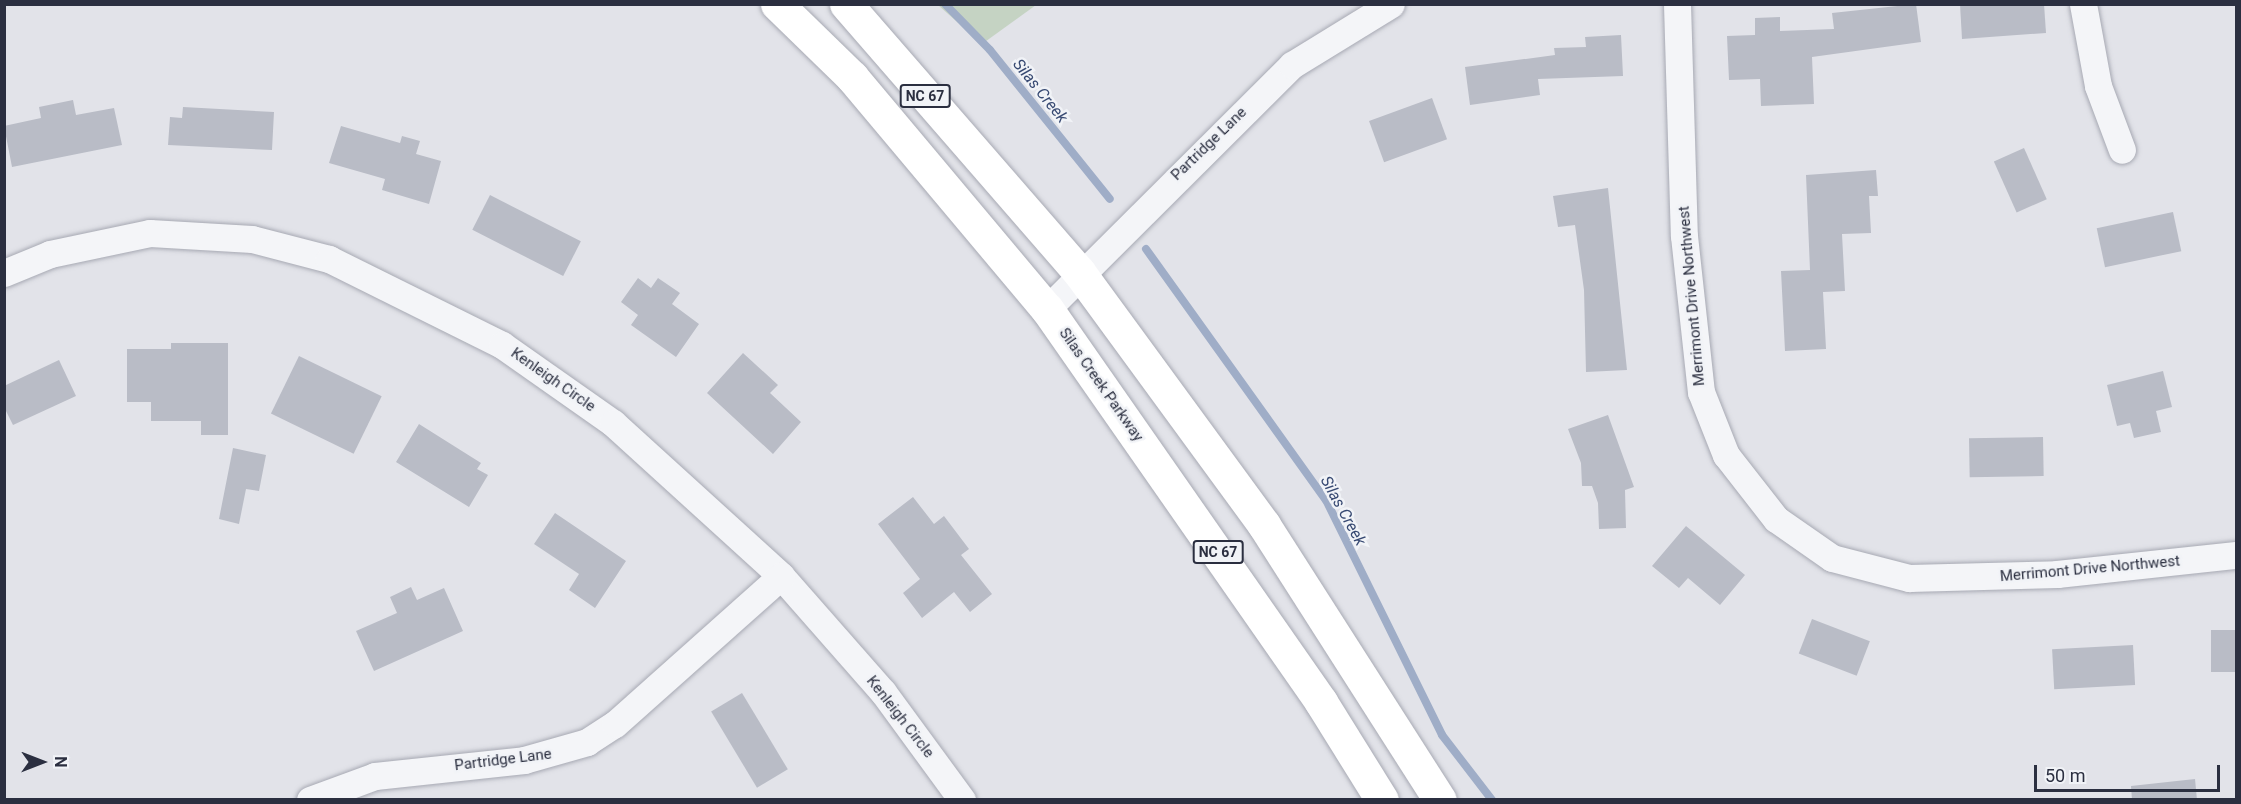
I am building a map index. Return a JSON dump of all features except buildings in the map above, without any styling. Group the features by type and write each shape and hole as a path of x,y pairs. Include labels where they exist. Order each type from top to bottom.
{"main road":[{"name":"Silas Creek Parkway","path":"777,4 852,77 1047,309 1321,702 1382,800"},
{"name":"NC 67","path":"846,4 1079,272 1264,525 1440,800"}],"street":[{"name":"Partridge Lane","path":"1047,309 1079,272 1293,64 1391,4"},
{"name":"Merrimont Drive Northwest","path":"1677,4 1684,236 1701,392 1726,455 1776,519 1832,558 1909,578 2057,574 2236,555"},
{"path":"2083,4 2098,86 2122,150"},
{"name":"Kenleigh Circle","path":"4,273 50,254 150,233 252,239 329,259 442,312 559,381 690,490 781,576 883,692 962,800"},
{"name":"Partridge Lane","path":"310,800 375,776 524,760 587,742 615,724 781,576"}],"green space":[{"path":"938,5 1036,5 982,44"}],"waterway":[{"name":"Silas Creek","path":"945,4 990,50 1110,199"},
{"name":"Silas Creek","path":"1146,249 1326,500 1442,735 1492,800"}]}
